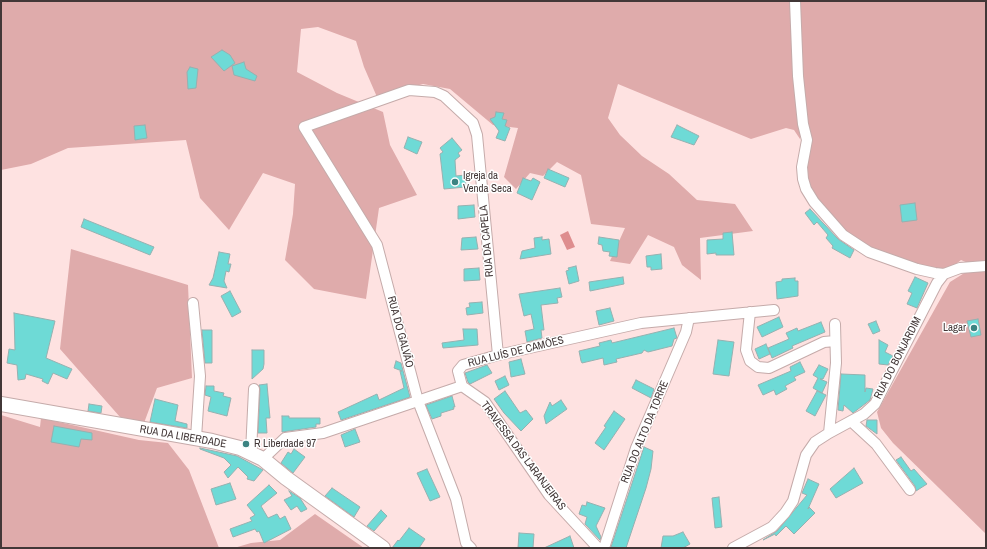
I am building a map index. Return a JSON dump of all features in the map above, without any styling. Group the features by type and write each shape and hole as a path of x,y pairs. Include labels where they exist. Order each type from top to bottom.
{"street":[{"path":"795,1 798,76 803,124 807,140 802,167 806,189 823,214 842,235 869,252 917,269 944,274 960,268 986,266"},
{"name":"RUA DA CAPELA","path":"304,127 409,90 435,92 444,96 472,123 477,135 498,355"},
{"name":"RUA DO GALVÃO","path":"304,127 377,245 418,401 456,499 466,543 471,548"},
{"name":"RUA DO BONJARDIM","path":"733,548 772,527 785,513 792,501 806,455 815,442 864,414 875,404 937,283 944,274"},
{"path":"193,302 200,376 196,438"},
{"name":"RUA LUÍS DE CAMÕES","path":"462,386 458,371 463,365 498,355 641,323 774,310"},
{"path":"750,312 746,350 750,361 758,367 769,368 824,342 835,341"},
{"name":"RUA DO ALTO DA TORRE","path":"604,548 636,448 686,332 689,318"},
{"path":"829,433 836,363 835,324"},
{"path":"257,456 285,438 323,433 462,386"},
{"name":"TRAVESSA DAS LARANJEIRAS","path":"462,386 485,402 549,495 598,548"},
{"path":"254,389 257,456"},
{"name":"RUA DA LIBERDADE","path":"1,404 196,438 240,448 257,456 384,548"},
{"path":"851,421 876,444 910,490"}],"shaded area":[{"path":"1,1 986,1 986,534 893,443 881,428 877,412 950,282 966,272 968,263 961,260 946,272 917,267 883,254 848,236 807,186 806,127 801,87 800,139 794,130 786,128 751,139 618,84 608,118 620,135 642,156 669,174 697,200 735,204 753,231 700,238 701,280 682,265 674,247 648,235 630,264 610,261 625,228 591,224 581,175 557,162 543,176 530,173 516,189 504,177 518,128 493,125 450,89 423,84 377,97 364,67 356,41 318,27 301,29 297,72 337,93 383,112 390,145 417,195 379,208 366,299 314,289 285,260 293,214 295,184 263,173 229,230 200,198 186,140 68,148 31,164 1,170"},
{"path":"568,231 575,247 567,250 560,235"},
{"path":"71,249 188,285 192,378 157,388 144,423 120,417 60,349"},
{"path":"1,415 40,427 41,418 139,440 168,443 189,470 219,548 1,548"},
{"path":"315,514 364,548 234,548 251,543 280,540"}],"building":[{"path":"222,50 230,55 235,63 224,71 211,57"},
{"path":"244,62 246,69 257,76 255,81 234,75 232,66"},
{"path":"190,67 198,69 196,88 188,89 187,72"},
{"path":"496,112 504,113 502,119 507,120 505,126 510,128 505,141 496,138 499,131 490,119 495,117"},
{"path":"145,125 147,138 135,140 134,126"},
{"path":"677,125 699,136 694,145 671,137"},
{"path":"408,137 422,142 417,154 404,148"},
{"path":"452,138 462,150 458,153 460,156 455,160 456,176 465,175 466,187 444,189 440,154 443,152 440,148"},
{"path":"548,169 569,178 565,187 544,178"},
{"path":"523,178 531,181 533,178 540,182 532,200 517,193"},
{"path":"915,203 917,220 902,222 900,205"},
{"path":"474,205 475,217 458,219 458,206"},
{"path":"810,209 838,239 854,250 850,258 832,248 833,246 826,238 828,235 817,222 814,225 805,213"},
{"path":"84,219 154,247 150,255 81,227"},
{"path":"732,232 734,255 716,255 716,253 707,254 707,240 723,239 723,233"},
{"path":"476,237 478,249 461,250 462,238"},
{"path":"542,237 542,240 549,239 551,254 520,259 522,251 535,248 534,238"},
{"path":"599,237 619,240 617,257 609,256 610,252 603,251 602,245 598,244"},
{"path":"219,252 230,254 228,264 231,264 229,272 226,271 224,281 227,288 209,285 213,278"},
{"path":"661,254 662,269 651,270 651,267 647,267 646,256"},
{"path":"576,266 579,281 569,284 566,271 569,270 568,268"},
{"path":"479,268 480,280 464,281 464,269"},
{"path":"623,277 624,284 590,291 589,282"},
{"path":"915,277 928,283 917,308 907,304 912,293 908,291"},
{"path":"795,278 795,281 798,281 798,296 777,299 776,282 782,281 782,279"},
{"path":"560,288 562,297 557,298 558,303 541,305 544,330 541,330 542,338 527,342 525,331 534,329 531,314 524,316 519,294"},
{"path":"230,291 241,312 232,317 221,296"},
{"path":"482,302 483,313 467,315 466,308 470,307 469,303"},
{"path":"610,308 614,321 599,325 596,311"},
{"path":"14,313 55,321 46,358 72,369 67,379 53,373 48,384 42,381 43,379 26,374 25,379 18,380 17,365 7,363 9,349 15,350"},
{"path":"779,317 783,327 762,337 757,327"},
{"name":"Lagar","path":"978,319 981,335 971,337 967,321"},
{"path":"876,321 880,331 873,334 868,324"},
{"path":"821,322 825,332 792,346 793,348 772,358 768,348 789,339 786,333 797,328 798,331"},
{"path":"674,328 677,338 674,339 672,346 648,352 644,350 642,353 616,359 617,362 604,365 603,358 582,363 581,361 579,351 600,346 599,343 611,340 612,343"},
{"path":"463,329 477,329 478,345 443,348 442,343 464,340"},
{"path":"202,330 212,330 212,363 205,363"},
{"path":"718,340 734,342 729,376 713,374"},
{"path":"879,340 888,345 885,352 893,356 888,365 879,364"},
{"path":"766,344 770,354 759,359 755,349"},
{"path":"252,350 264,350 264,364 263,369 252,379"},
{"path":"521,359 525,374 511,377 509,362"},
{"path":"396,361 401,363 410,397 341,420 338,412 377,394 379,400 404,388 400,371 402,371 394,368"},
{"path":"800,362 805,372 794,377 796,380 785,386 787,389 776,395 774,390 763,395 758,385 791,371 790,367"},
{"path":"487,365 492,373 470,384 468,382 465,373"},
{"path":"819,365 828,369 823,379 820,379 827,382 822,393 813,388 818,378 813,375"},
{"path":"841,374 865,375 865,392 866,388 873,389 870,400 853,413 844,405 843,411 838,410"},
{"path":"505,376 509,385 499,390 495,381"},
{"path":"636,380 654,389 651,398 632,388"},
{"path":"267,384 270,418 266,418 267,433 258,433 259,385"},
{"path":"206,386 214,386 214,391 224,393 223,396 231,398 227,416 208,411 211,397 205,395"},
{"path":"505,391 520,413 526,410 533,419 521,431 504,413 494,399"},
{"path":"817,391 826,395 815,416 806,411"},
{"path":"452,396 455,407 453,407 454,409 441,413 441,416 432,419 426,405"},
{"path":"155,399 178,405 175,421 187,424 187,428 150,422"},
{"path":"561,400 567,409 546,424 544,416 550,402 552,406"},
{"path":"89,404 102,406 101,413 88,411"},
{"path":"614,411 625,419 604,450 595,443 606,427 604,426"},
{"path":"282,416 289,416 289,418 320,418 320,424 316,424 316,427 282,432"},
{"path":"867,420 877,420 877,434 866,426"},
{"path":"54,426 92,433 92,440 81,439 79,447 51,442"},
{"path":"355,429 360,442 345,447 341,435"},
{"path":"644,447 653,451 651,469 646,488 626,548 611,547"},
{"path":"200,448 237,456 263,470 254,481 247,479 248,477 238,467 228,478 224,472 231,465 224,458"},
{"path":"294,449 305,457 293,473 281,463 288,452 291,454"},
{"path":"901,457 911,471 914,469 927,484 916,491 915,486 896,460"},
{"path":"854,468 863,483 836,498 830,489"},
{"path":"427,469 440,497 430,501 417,473"},
{"path":"808,479 819,484 808,509 809,507 815,513 794,534 786,526 776,536 775,534 763,540 777,531 807,495 802,493"},
{"path":"230,483 236,499 216,505 211,489"},
{"path":"269,485 277,493 261,506 268,518 277,514 280,519 285,516 291,529 264,543 259,531 257,532 255,529 233,537 230,529 252,521 250,518 255,515 247,505"},
{"path":"332,488 360,507 354,517 325,496"},
{"path":"289,491 300,498 307,509 301,512 297,506 291,510 284,500 292,496"},
{"path":"719,497 722,527 715,528 712,498"},
{"path":"587,502 605,508 596,526 601,537 600,540 585,524 587,517 579,514 582,505 586,506"},
{"path":"381,510 387,516 374,531 367,526"},
{"path":"409,528 425,539 419,548 392,548 398,540 399,541"},
{"path":"683,532 690,544 683,548 661,548 663,536 673,536"},
{"path":"519,533 534,534 533,548 518,548"},
{"path":"570,536 574,548 544,548"}],"place":[{"name":"Igreja da Venda Seca","path":"455,182"},
{"name":"Lagar","path":"974,328"},
{"name":"R Liberdade 97","path":"246,444"}]}
